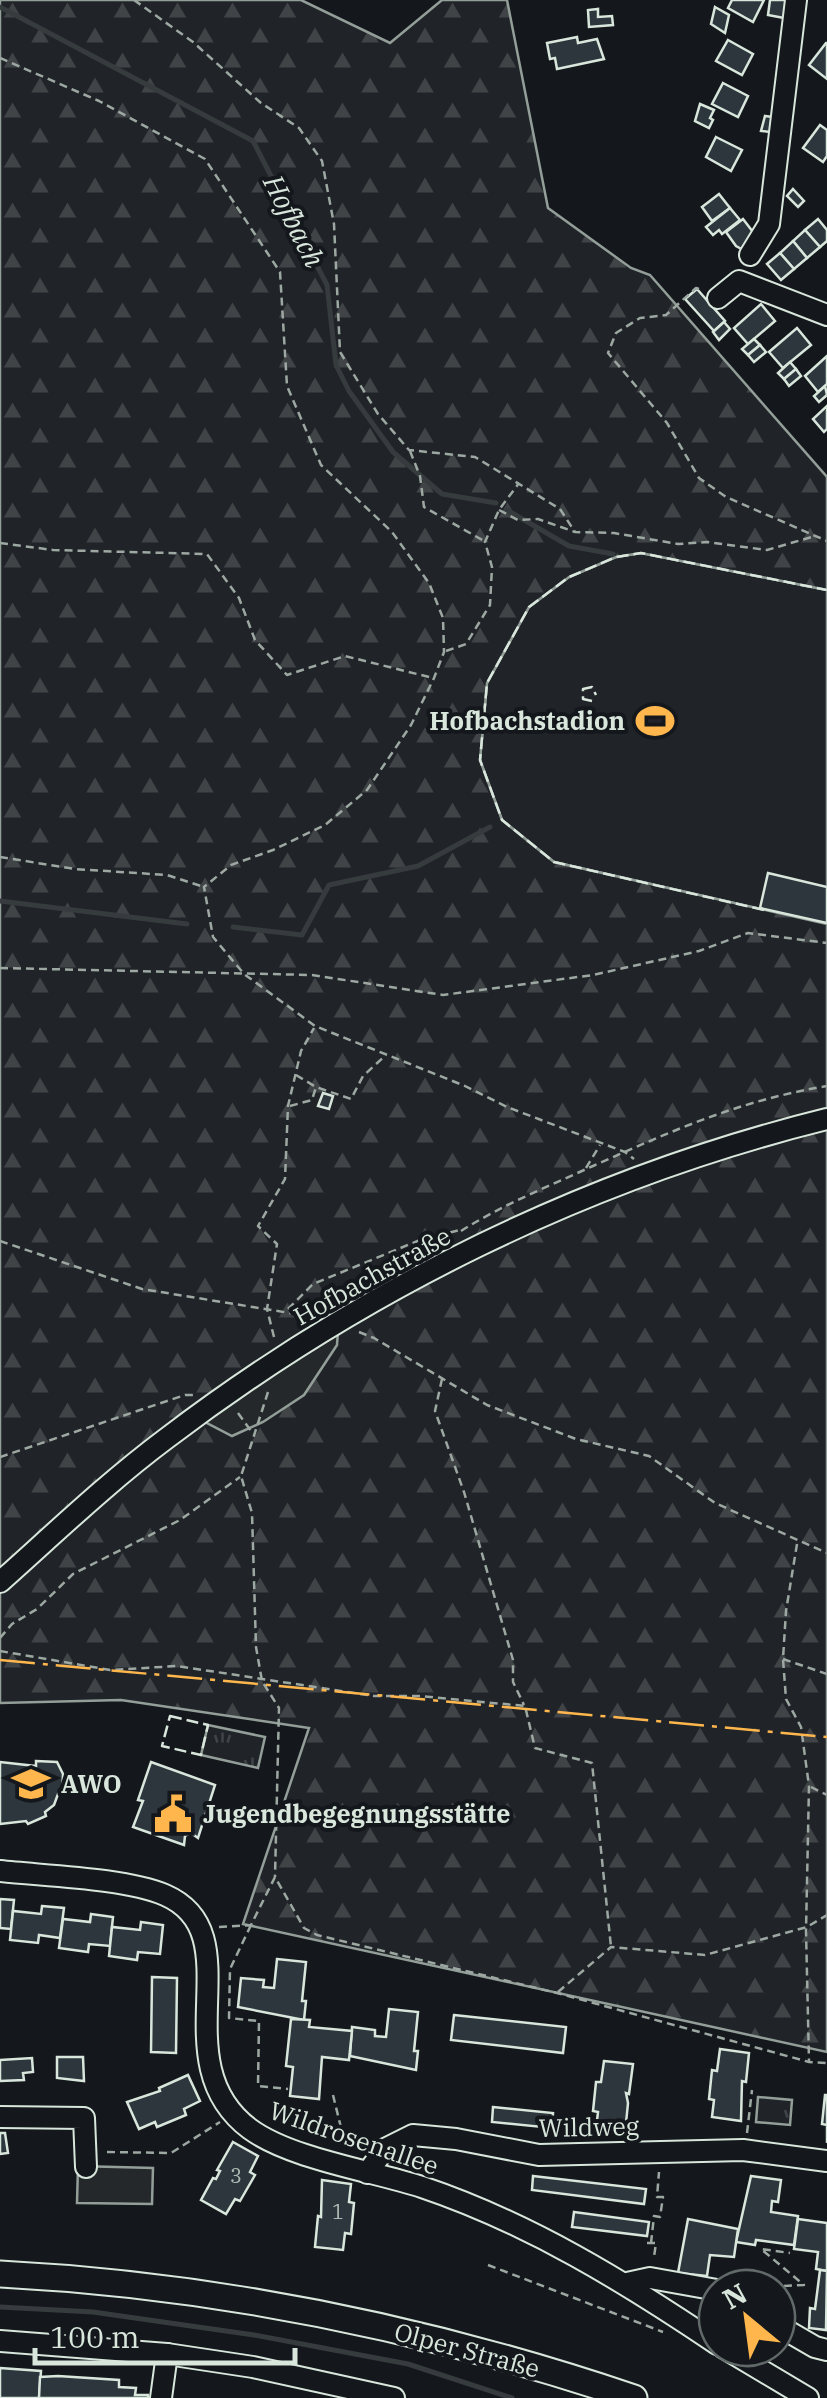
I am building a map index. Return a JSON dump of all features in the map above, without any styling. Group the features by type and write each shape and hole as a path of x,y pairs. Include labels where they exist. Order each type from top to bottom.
{"main road":[{"name":"Olper Straße","path":"0,2274 182,2290 342,2318 499,2357 634,2398"}],"street":[{"path":"750,255 769,224 796,0"},
{"path":"718,298 739,281 827,315"},
{"name":"Hofbachstraße","path":"0,1582 105,1488 224,1396 336,1322 467,1251 556,1210 651,1173 827,1120"},
{"path":"0,1871 96,1881 162,1894 179,1902 193,1916 208,1945"},
{"name":"Wildrosenallee","path":"208,1945 209,2069 220,2098 254,2132 340,2165 422,2187 526,2230 626,2283 697,2331"},
{"path":"0,2117 84,2118 86,2159"},
{"name":"Wildweg","path":"367,2173 385,2149 413,2135 539,2155 743,2150 827,2162"},
{"path":"626,2283 650,2278 697,2286"},
{"path":"797,2337 827,2350"},
{"path":"0,2341 167,2354 253,2367 394,2398"},
{"path":"161,2398 167,2354"},
{"path":"758,2368 808,2398"}],"path":[{"path":"134,0 193,42 261,103 299,128 322,161 334,224 340,352 378,414 409,450 420,476 424,507 485,542"},
{"path":"0,58 99,101 205,160 280,272 288,386 321,465 392,532 429,583 443,618 444,652 434,678 412,725 367,790 325,825 231,865 204,887"},
{"path":"718,298 696,288 666,315 640,318 616,333 608,353 667,423 699,478 726,497 827,540"},
{"path":"409,450 476,457 560,509 575,532"},
{"path":"444,652 466,644 490,605 492,567 485,542 499,510 519,483"},
{"path":"499,510 518,520 538,519 575,532 614,533 678,544 707,542 767,550 816,536"},
{"path":"0,542 53,550 207,554 239,598 256,640 286,675 345,656 434,678"},
{"path":"0,857 75,869 167,875 204,887"},
{"path":"204,887 213,937 244,974 315,1026 625,1152"},
{"path":"0,968 312,975 443,995 593,975 699,951 748,933 827,944"},
{"path":"267,1309 277,1244 258,1226 285,1179 288,1106 301,1051 315,1026"},
{"path":"296,1075 351,1099 363,1076 387,1054"},
{"path":"286,1312 313,1284 420,1240 461,1230 512,1202 704,1116 827,1086"},
{"path":"288,1106 312,1100 316,1087"},
{"path":"585,1170 602,1143"},
{"path":"461,1230 467,1251"},
{"path":"0,1240 142,1289 336,1322 374,1338 487,1405 558,1432 649,1456 715,1503 827,1553"},
{"path":"442,1379 435,1411 464,1492 513,1660 513,1682 525,1706 535,1748 592,1763 611,1947"},
{"path":"0,1457 185,1395 224,1396 253,1433 241,1476 252,1514 256,1646 262,1681 279,1708 275,1877 230,1969 229,2018 259,2020 258,2086 288,2089"},
{"path":"0,1638 12,1624 37,1610 73,1574 180,1520 241,1476"},
{"path":"798,1542 782,1659 786,1698 801,1727 810,1786 808,2062"},
{"path":"0,1651 110,1670 178,1666 374,1696 420,1696 525,1706"},
{"path":"782,1659 827,1674"},
{"path":"810,1786 827,1795"},
{"path":"275,1877 304,1928 317,1935 557,1993 808,2062 827,2063"},
{"path":"557,1993 611,1947 706,1955 807,1927 827,1915"},
{"path":"208,1945 219,1927 251,1924"},
{"path":"750,2121 752,2090"},
{"path":"333,2094 346,2139 340,2165"},
{"path":"86,2159 171,2153 232,2114"},
{"path":"652,2243 654,2216 660,2217 663,2197 657,2197 662,2151"},
{"path":"783,2268 761,2250 790,2252"},
{"path":"488,2265 672,2336"}],"green space":[{"path":"0,0 301,0 390,43 442,0 507,0 548,208 631,268 650,275 827,477 827,590 641,553 616,557 569,577 529,607 487,683 480,760 502,820 554,862 827,924 827,2052 243,1924 309,1728 121,1700 0,1703"},
{"name":"Hofbachstadion","path":"641,553 827,590 827,924 554,862 502,820 480,760 487,683 529,607 569,577 616,557"},
{"path":"208,1725 265,1737 258,1768 201,1755"},
{"path":"758,2097 792,2100 790,2125 756,2122"}],"shaded area":[{"path":"338,1331 337,1345 304,1395 263,1422 232,1436 205,1422 251,1387"},
{"path":"78,2166 153,2168 152,2204 77,2203"}],"building":[{"path":"732,0 764,0 753,22 728,8"},
{"path":"770,0 786,0 784,18 768,15"},
{"path":"715,7 729,15 725,33 711,24"},
{"path":"598,9 598,17 612,16 613,25 589,27 588,10"},
{"path":"577,37 578,43 597,39 604,59 557,69 547,43"},
{"path":"728,40 753,54 742,75 716,61"},
{"path":"827,43 827,79 809,65"},
{"path":"723,83 748,96 738,117 712,104"},
{"path":"700,104 714,110 709,128 695,121"},
{"path":"765,116 773,117 770,132 761,131"},
{"path":"820,125 827,130 827,156 823,162 803,148"},
{"path":"716,137 742,150 731,171 706,157"},
{"path":"793,189 804,201 798,207 787,196"},
{"path":"719,194 730,208 712,221 702,207"},
{"path":"730,208 740,220 722,234 719,230 713,235 706,227"},
{"path":"743,219 753,232 747,252 736,246 726,232"},
{"path":"818,219 827,230 827,241 820,247 805,230"},
{"path":"805,230 820,247 807,258 793,241"},
{"path":"793,241 807,258 794,269 780,253"},
{"path":"780,253 794,269 781,280 767,264"},
{"path":"697,289 725,321 714,331 685,299"},
{"path":"761,304 775,321 748,344 734,328"},
{"path":"724,322 730,329 719,340 713,332"},
{"path":"797,328 811,345 783,368 769,352"},
{"path":"754,339 760,345 748,355 742,349"},
{"path":"760,345 766,352 754,362 748,355"},
{"path":"827,356 827,384 818,392 805,376"},
{"path":"790,362 796,369 784,379 778,373"},
{"path":"796,369 801,376 789,386 784,379"},
{"path":"825,386 827,395 819,402 814,396"},
{"path":"827,406 827,429 824,432 813,419"},
{"path":"768,873 827,887 827,923 760,908"},
{"path":"323,1093 333,1096 329,1109 318,1106"},
{"name":"AWO","path":"36,1761 57,1762 63,1774 62,1794 58,1794 46,1816 28,1824 0,1824 0,1762 36,1766"},
{"name":"Jugendbegegnungsstätte","path":"151,1762 215,1785 198,1838 191,1833 185,1836 184,1845 133,1827"},
{"path":"0,1899 14,1900 11,1929 0,1928"},
{"path":"42,1906 64,1908 60,1938 39,1935 38,1943 10,1940 13,1911 41,1914"},
{"path":"91,1914 113,1917 110,1946 89,1944 88,1952 59,1948 63,1919 90,1922"},
{"path":"141,1922 163,1925 160,1954 138,1952 137,1960 109,1956 112,1927 140,1930"},
{"path":"277,1959 306,1962 304,2020 238,2007 241,1978 264,1980 263,1987 274,1988"},
{"path":"152,1977 177,1978 176,2053 151,2052"},
{"path":"389,2009 418,2012 416,2070 350,2056 352,2027 375,2030 375,2036 386,2037"},
{"path":"454,2015 566,2027 563,2053 451,2040"},
{"path":"291,2019 310,2020 309,2027 352,2031 349,2060 322,2057 319,2099 290,2096 293,2067 286,2066"},
{"path":"720,2049 749,2053 746,2082 742,2081 741,2121 712,2117 712,2070 717,2071"},
{"path":"57,2057 83,2057 84,2081 57,2078"},
{"path":"32,2058 33,2072 23,2073 24,2080 0,2081 0,2060"},
{"path":"604,2061 633,2064 629,2094 626,2093 625,2133 596,2129 596,2082 601,2082"},
{"path":"188,2075 200,2101 184,2109 186,2115 157,2127 155,2122 139,2129 127,2102 160,2091 159,2088"},
{"path":"827,2095 827,2125 822,2124"},
{"path":"493,2107 553,2113 552,2128 492,2122"},
{"path":"0,2133 5,2133 8,2153 0,2154"},
{"path":"233,2142 258,2156 250,2172 255,2175 240,2201 235,2199 226,2214 201,2200"},
{"path":"533,2176 646,2189 644,2204 532,2190"},
{"path":"751,2176 781,2180 778,2202 772,2201 771,2212 798,2216 794,2245 756,2240 755,2245 736,2242"},
{"path":"322,2180 351,2184 351,2234 345,2233 343,2250 315,2247"},
{"path":"574,2212 649,2222 647,2236 572,2227"},
{"path":"688,2219 738,2229 734,2257 710,2255 708,2268 697,2268 697,2275 678,2273"},
{"path":"798,2219 827,2223 827,2271 816,2269 818,2252 794,2249"},
{"path":"820,2270 827,2271 826,2330 809,2328"},
{"path":"0,2368 41,2371 39,2398 0,2398"},
{"path":"40,2377 119,2380 119,2387 136,2388 135,2395 148,2398 39,2398"}],"waterway":[{"name":"Hofbach","path":"0,7 253,141 327,285 336,365 349,391 393,452 442,494 496,503"},
{"name":"Hofbach","path":"507,510 569,546 613,554"},
{"path":"233,927 302,935 329,885 418,866 490,827"},
{"path":"0,901 187,924"},
{"path":"0,2307 93,2312 254,2335 408,2364 512,2398"}],"fence":[{"path":"764,910 554,862 502,820 480,760 487,683 529,607 569,577 616,557 641,553 827,590"},
{"path":"592,701 583,699 583,689 592,687 596,695"},
{"path":"170,1716 208,1725 201,1755 162,1746 170,1716"}],"power":[{"path":"0,1660 827,1737"}],"place":[{"name":"Hofbachstadion","path":"655,721"},
{"name":"AWO","path":"31,1784"},
{"name":"Jugendbegegnungsstätte","path":"173,1814"}]}
